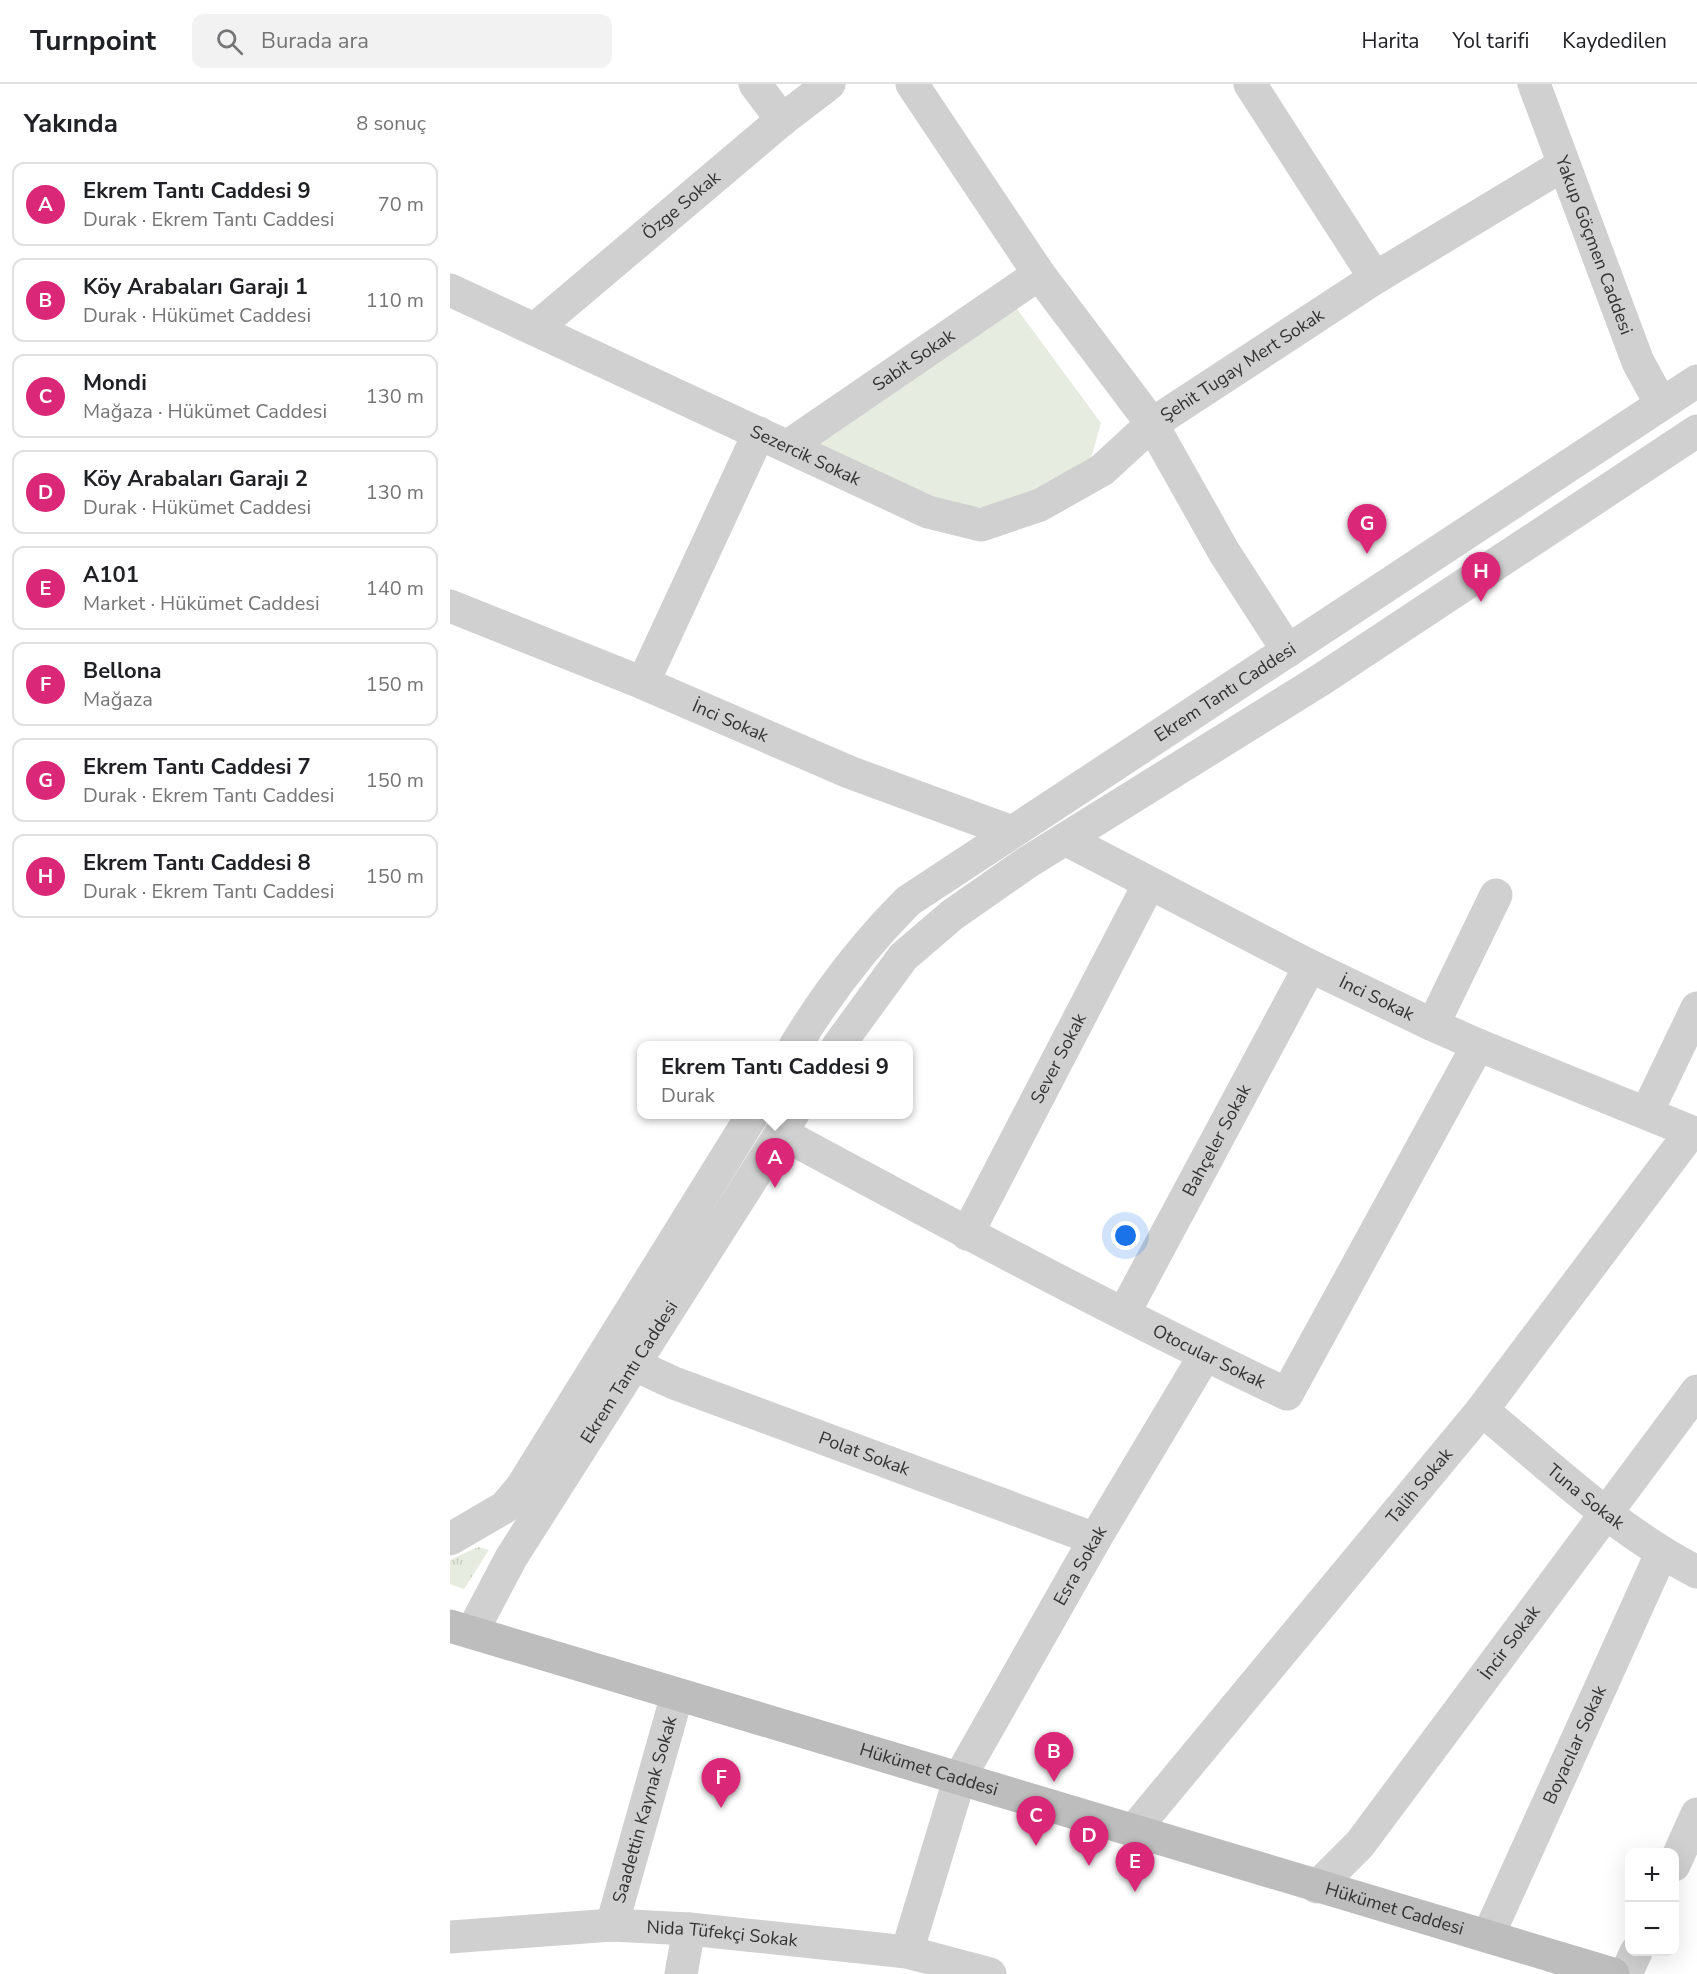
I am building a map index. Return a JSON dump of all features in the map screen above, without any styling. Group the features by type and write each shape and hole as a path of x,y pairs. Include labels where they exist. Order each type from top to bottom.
{"main road":[{"name":"Hükümet Caddesi","path":"461,1629 1613,1974"}],"street":[{"path":"755,84 782,120"},
{"name":"Özge Sokak","path":"536,328 782,120 829,84"},
{"name":"Şehit Tugay Mert Sokak","path":"912,84 1039,274 1152,424 1375,278 1563,165"},
{"path":"1250,84 1375,278"},
{"name":"Yakup Göçmen Caddesi","path":"1534,84 1638,362 1661,404"},
{"name":"Sabit Sokak","path":"773,440 1039,274"},
{"name":"Sezercik Sokak","path":"450,290 928,512 981,525 1040,505 1102,470 1152,424"},
{"name":"Ekrem Tantı Caddesi","path":"798,1041 845,970 876,933 908,901 1697,381"},
{"path":"1661,404 1697,425"},
{"path":"1152,424 1224,552 1288,651"},
{"name":"Ekrem Tantı Caddesi","path":"842,1041 903,957 952,915 1028,862 1322,679 1697,430"},
{"path":"643,683 773,440"},
{"name":"İnci Sokak","path":"450,606 643,683 849,772 1012,832"},
{"path":"1048,809 1065,839"},
{"path":"1012,832 1028,862"},
{"name":"İnci Sokak","path":"1065,839 1311,966 1478,1046 1694,1133"},
{"name":"Sever Sokak","path":"967,1234 1149,884"},
{"path":"1433,1024 1496,895"},
{"name":"Bahçeler Sokak","path":"1124,1313 1311,966"},
{"path":"1647,1113 1697,1008"},
{"name":"Otocular Sokak","path":"768,1119 787,1124 967,1234 1287,1394 1478,1046"},
{"name":"Ekrem Tantı Caddesi","path":"461,1629 511,1558 751,1119"},
{"name":"Ekrem Tantı Caddesi","path":"450,1539 505,1507 516,1494 621,1357 787,1124"},
{"name":"Talih Sokak","path":"1134,1830 1482,1410 1694,1133"},
{"name":"Esra Sokak","path":"960,1777 1095,1539 1205,1355"},
{"name":"Polat Sokak","path":"621,1357 685,1387 1095,1539"},
{"name":"İncir Sokak","path":"1317,1887 1360,1844 1697,1391"},
{"name":"Tuna Sokak","path":"1482,1410 1606,1513 1661,1554 1697,1572"},
{"name":"Boyacılar Sokak","path":"1488,1936 1661,1554"},
{"name":"Saadettin Kaynak Sokak","path":"612,1925 677,1695"},
{"path":"907,1952 960,1777"},
{"path":"1679,1853 1697,1814"},
{"name":"Nida Tüfekçi Sokak","path":"450,1937 612,1925 689,1929 907,1952 990,1974"},
{"path":"681,1974 689,1929"},
{"path":"1626,1974 1634,1956"}],"green space":[{"path":"1017,309 1101,423 1090,462 997,508 932,506 807,441"},
{"path":"478,1547 489,1550 464,1589 450,1584 450,1560"}],"place":[{"name":"Ekrem Tantı Caddesi 7","path":"1367,554"},
{"name":"Ekrem Tantı Caddesi 8","path":"1481,602"},
{"name":"Ekrem Tantı Caddesi 9","path":"775,1188"},
{"name":"Köy Arabaları Garajı 1","path":"1054,1782"},
{"name":"Bellona","path":"721,1808"},
{"name":"Mondi","path":"1036,1846"},
{"name":"Köy Arabaları Garajı 2","path":"1089,1866"},
{"name":"A101","path":"1135,1892"}]}
